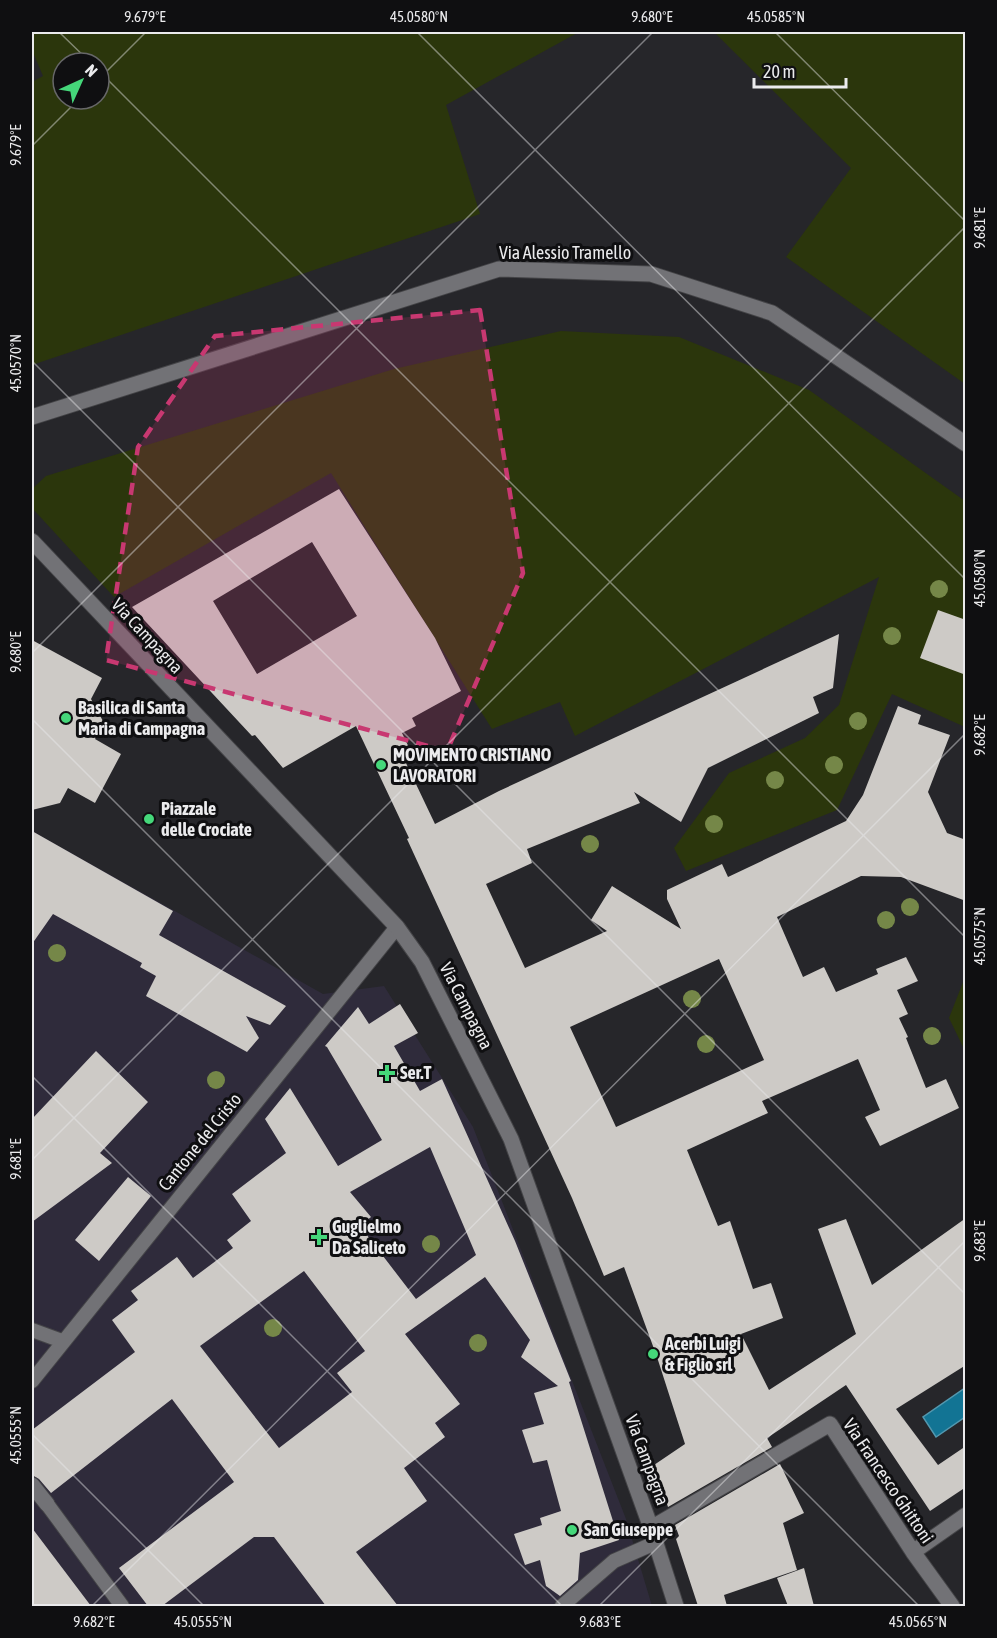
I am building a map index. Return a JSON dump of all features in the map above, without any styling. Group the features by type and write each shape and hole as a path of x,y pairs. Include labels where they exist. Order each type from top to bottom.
{"street":[{"name":"Via Alessio Tramello","path":"32,417 499,269 640,273 651,274 772,313 966,444"},
{"name":"Via Campagna","path":"32,542 397,927 422,962 511,1140 653,1535 676,1606"},
{"name":"Via Francesco Ghittoni","path":"653,1535 830,1424 913,1552 952,1606"},
{"path":"32,1485 47,1504"},
{"path":"913,1552 966,1515"}],"lane":[{"name":"Cantone del Cristo","path":"32,1381 397,927"},
{"path":"32,1330 62,1341"},
{"path":"47,1504 122,1606"},
{"path":"562,1606 614,1561 653,1535"}],"highlighted area":[{"path":"480,310 523,573 447,751 106,660 138,447 215,336"}],"shaded area":[{"name":"Guglielmo Da Saliceto","path":"32,831 323,994 384,986 473,1127 626,1519 652,1606 32,1606"}],"green space":[{"path":"32,32 579,32 446,105 480,214 32,365 32,82 43,76 32,50"},
{"path":"714,32 965,32 965,384 786,257 851,168"},
{"path":"561,331 679,337 809,390 965,501 965,727 892,694 837,810 686,871 674,848 729,773 805,738 839,705 879,577 575,736 560,702 492,729 331,473 114,597 32,508 32,489 46,476 394,369"},
{"path":"965,977 965,1051 949,1018"}],"water":[{"path":"965,1388 965,1417 936,1437 923,1417"}],"building":[{"path":"339,489 435,638 461,691 412,718 416,726 402,733 413,756 405,761 435,824 499,791 839,634 833,688 813,697 819,713 708,768 681,822 634,792 640,803 527,849 532,863 486,884 525,968 607,931 591,920 612,886 681,929 667,899 667,890 722,864 728,877 846,821 863,795 898,706 921,715 918,724 950,735 928,792 947,833 966,840 966,901 901,877 861,876 777,917 803,977 824,967 836,992 878,974 876,969 906,957 918,981 897,990 908,1014 899,1018 908,1037 906,1038 926,1088 946,1079 959,1108 880,1146 865,1117 880,1110 858,1059 762,1101 768,1113 687,1150 718,1226 730,1221 753,1289 771,1283 783,1318 741,1334 769,1390 856,1334 818,1229 846,1219 872,1285 966,1218 966,1365 896,1409 938,1465 966,1446 966,1487 930,1511 846,1385 767,1438 772,1447 668,1507 654,1465 685,1444 657,1357 624,1267 604,1276 572,1198 356,726 283,768 255,735 252,736 132,607","holes":["312,542 357,616 257,674 213,601","719,959 764,1060 616,1127 570,1027"]},
{"path":"938,610 966,620 966,675 920,658"},
{"name":"Basilica di Santa Maria di Campagna","path":"32,640 102,678 91,699 104,723 95,739 121,754 95,803 68,788 60,803 32,810"},
{"path":"32,831 173,911 159,935 286,1006 270,1025 246,1016 259,1038 247,1052 146,996 156,976 140,967 142,963 53,914 32,944"},
{"path":"400,1004 418,1033 394,1046 420,1091 442,1079 515,1241 571,1381 569,1382 619,1540 580,1553 578,1580 560,1596 546,1586 540,1560 525,1565 514,1534 542,1525 540,1518 561,1511 547,1460 533,1463 522,1430 544,1424 534,1393 558,1386 521,1357 530,1340 485,1277 405,1334 460,1404 435,1423 445,1437 404,1468 427,1501 356,1552 398,1606 326,1606 274,1537 254,1537 162,1606 148,1606 119,1568 234,1482 172,1399 51,1493 39,1479 32,1475 32,1430 135,1352 112,1320 138,1300 131,1291 177,1257 193,1278 233,1248 227,1240 251,1221 232,1194 286,1153 265,1119 290,1088 338,1166 382,1140 325,1046 358,1007 369,1024","holes":["430,1147 476,1255 416,1299 360,1226 371,1217 350,1192","304,1271 365,1351 337,1373 352,1392 279,1448 200,1346"]},
{"path":"96,1051 148,1102 100,1153 112,1163 32,1222 32,1119"},
{"path":"128,1177 151,1196 99,1261 75,1240"},
{"path":"780,1464 804,1513 783,1523 797,1570 724,1595 727,1606 698,1606 676,1539 679,1536 675,1525"},
{"path":"32,1528 91,1606 32,1606"},
{"path":"804,1568 814,1606 788,1606 777,1578"}],"place":[{"name":"Basilica di Santa Maria di Campagna","path":"66,718"},
{"name":"MOVIMENTO CRISTIANO LAVORATORI","path":"381,765"},
{"name":"Piazzale delle Crociate","path":"149,819"},
{"name":"Ser.T","path":"387,1073"},
{"name":"Guglielmo Da Saliceto","path":"319,1237"},
{"name":"Acerbi Luigi & Figlio srl","path":"653,1354"},
{"name":"San Giuseppe","path":"572,1530"}]}
